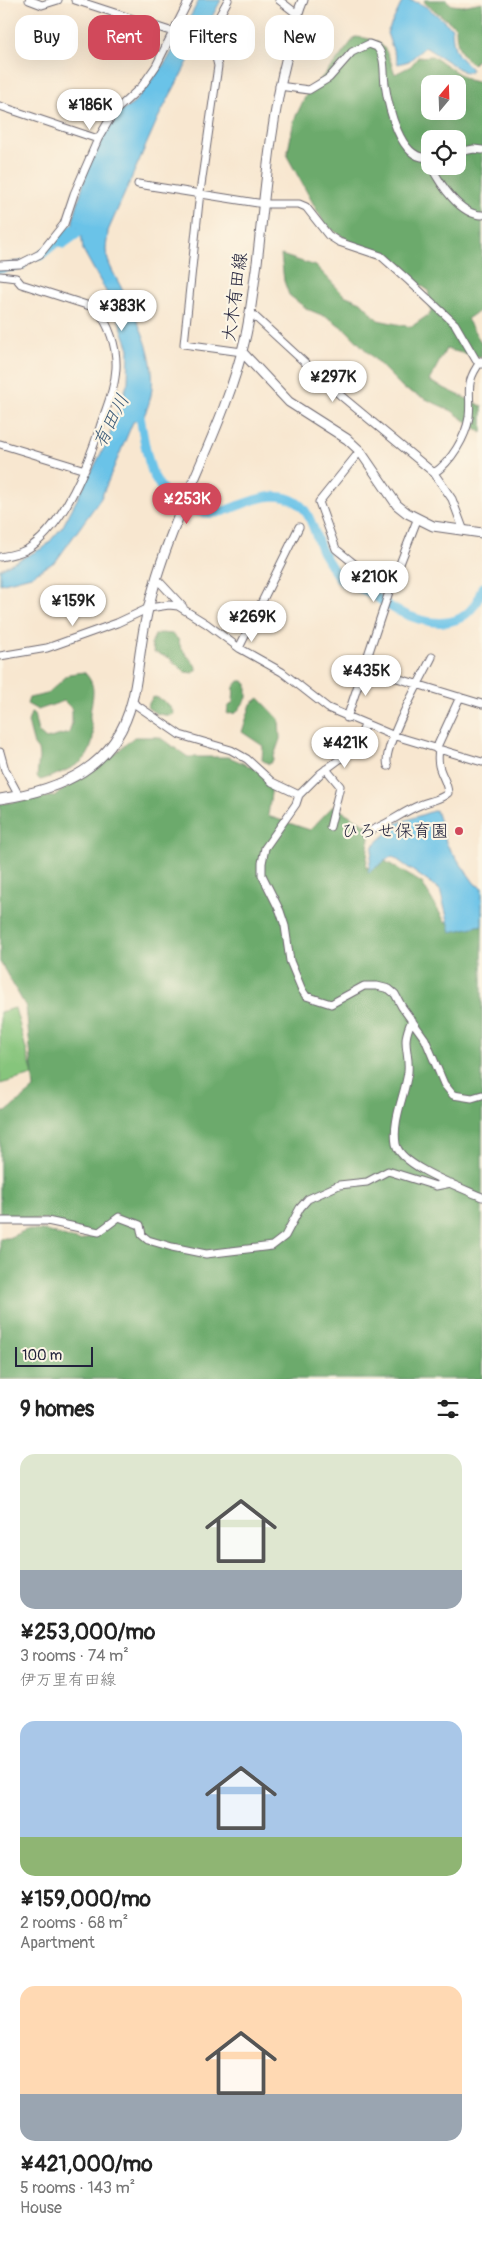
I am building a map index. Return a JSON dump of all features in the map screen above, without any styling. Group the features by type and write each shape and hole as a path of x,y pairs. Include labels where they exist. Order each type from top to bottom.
{"main road":[{"name":"大木有田線","path":"304,0 297,14 280,86 250,312 242,352 289,402 347,439 360,450 397,505 417,520 433,526 479,533"},
{"path":"0,799 47,790 67,782 100,758 116,738 132,702 141,643 156,578 175,524 228,400 242,352"}],"street":[{"path":"29,0 42,5 58,0"},
{"path":"75,0 95,3 170,31"},
{"path":"182,15 189,0"},
{"path":"228,0 210,34 218,66 200,192 184,344 242,352"},
{"path":"279,0 297,14"},
{"path":"0,266 20,264 40,254 50,243 64,224 74,194 98,139 114,112 142,86 156,66 170,38"},
{"path":"280,86 309,90 329,78 358,48 369,44 378,47 383,58 385,83 399,135 404,145 421,157"},
{"path":"0,106 98,139"},
{"path":"466,150 482,150"},
{"path":"438,175 459,205 468,212 482,215"},
{"path":"138,184 200,192 264,204 299,204 306,207 312,212 324,230 339,242 381,256 455,324 476,360 481,362 469,384 468,418 462,439 446,463 434,473"},
{"path":"0,276 16,278 21,284 96,308 108,328 116,353 114,383 106,414 85,470 67,503 42,538 32,546 11,555 0,557"},
{"path":"250,312 340,395 434,473 452,499 464,530"},
{"path":"0,444 85,470"},
{"path":"360,450 319,502 336,549 389,592"},
{"path":"347,718 389,592 417,520"},
{"path":"239,648 299,527"},
{"path":"0,552 11,555"},
{"path":"156,578 188,611"},
{"path":"0,656 47,648 117,623 149,608 169,605 178,606 188,611 239,648 282,672 322,704 347,718 437,750 482,762"},
{"path":"388,766 386,758 392,735 432,657"},
{"path":"364,668 482,704"},
{"path":"364,833 378,829 420,805 437,801 448,792 448,787 439,767 437,750 460,697"},
{"path":"132,702 180,735 231,750 247,759 272,782 299,795"},
{"path":"365,725 356,747 326,769 299,795 296,804 265,848 262,875 280,911 285,926 290,961 306,996 331,1004 364,986 389,989 395,994 425,1039 444,1084 453,1095 472,1098 482,1095"},
{"path":"0,752 5,770 19,796"},
{"path":"326,769 340,786 330,828"},
{"path":"412,1020 404,1041 408,1072 399,1109 396,1144 408,1161 482,1197"},
{"path":"0,1221 47,1221 99,1232 119,1217 140,1225 142,1235 148,1240 194,1252 218,1254 272,1246 285,1236 300,1208 308,1199 339,1185 367,1182 388,1171 436,1186 451,1183"}],"green space":[{"path":"424,0 446,0 452,5 462,6 482,2 482,59 479,58 473,64 464,57 458,43 456,27 425,3"},
{"path":"355,37 373,40 383,46 395,74 411,66 418,57 432,56 460,75 421,75 421,120 466,120 466,79 482,83 482,309 467,319 482,344 481,358 446,349 429,381 482,406 482,433 452,411 404,389 346,330 329,318 307,309 289,295 284,281 281,255 316,266 344,295 361,302 378,320 411,327 431,313 428,290 417,283 394,260 351,242 325,225 287,156 294,120 307,93 335,63"},
{"path":"161,633 172,634 178,639 181,648 196,666 196,671 193,673 185,672 169,658 154,652 151,644 155,635"},
{"path":"84,672 93,687 90,717 93,737 90,750 87,756 78,764 40,780 37,777 38,750 34,745 28,722 31,713 34,714 38,732 46,739 69,733 72,723 72,709 64,701 38,710 27,704 29,698 47,694 69,674"},
{"path":"239,681 247,684 247,698 236,713 227,714 228,707 233,702 234,687"},
{"path":"155,697 167,704 174,714 160,714 147,707 152,698"},
{"path":"259,698 279,719 280,739 272,762 269,764 262,760 263,746 242,732 251,704"},
{"path":"134,737 159,737 188,757 229,757 261,771 272,786 268,816 310,830 333,806 370,827 366,868 385,861 422,883 445,922 482,912 482,1379 0,1379 0,1238 8,1238 26,1230 46,1231 80,1241 94,1236 49,1220 0,1218 0,1112 6,1112 34,1089 26,1007 0,962 0,804 54,796 103,764"},
{"path":"15,1008 33,1075 0,1084 0,1012"}],"water":[{"path":"199,0 221,0 213,15 191,15"},
{"path":"403,0 424,6 452,28 456,51 461,59 471,68 471,72 464,72 425,47 409,61 398,64 387,33"},
{"path":"170,55 170,60 189,60 158,118 108,231 106,250 112,270 138,322 149,355 152,389 148,406 140,423 137,420 133,422 101,498 56,561 31,576 0,584 0,569 45,547 63,526 107,442 128,382 129,349 113,304 83,250 81,231 78,228 73,229 73,220 87,171 109,124 119,113 133,104"},
{"path":"436,810 447,845 475,884 482,888 482,925 451,932 440,890 392,856 368,873 373,846 398,823"}],"waterway":[{"path":"40,256 73,229 63,244 81,231 88,222"},
{"path":"0,269 22,265"},
{"name":"有田川","path":"139,411 146,451 153,474 165,492 182,505 203,513 214,513 260,498 278,496 296,502 309,517 322,551 341,580 368,592 400,612 426,621 450,622 460,618 477,601 482,587"}],"place":[{"name":"ひろせ保育園","path":"459,831"}]}
